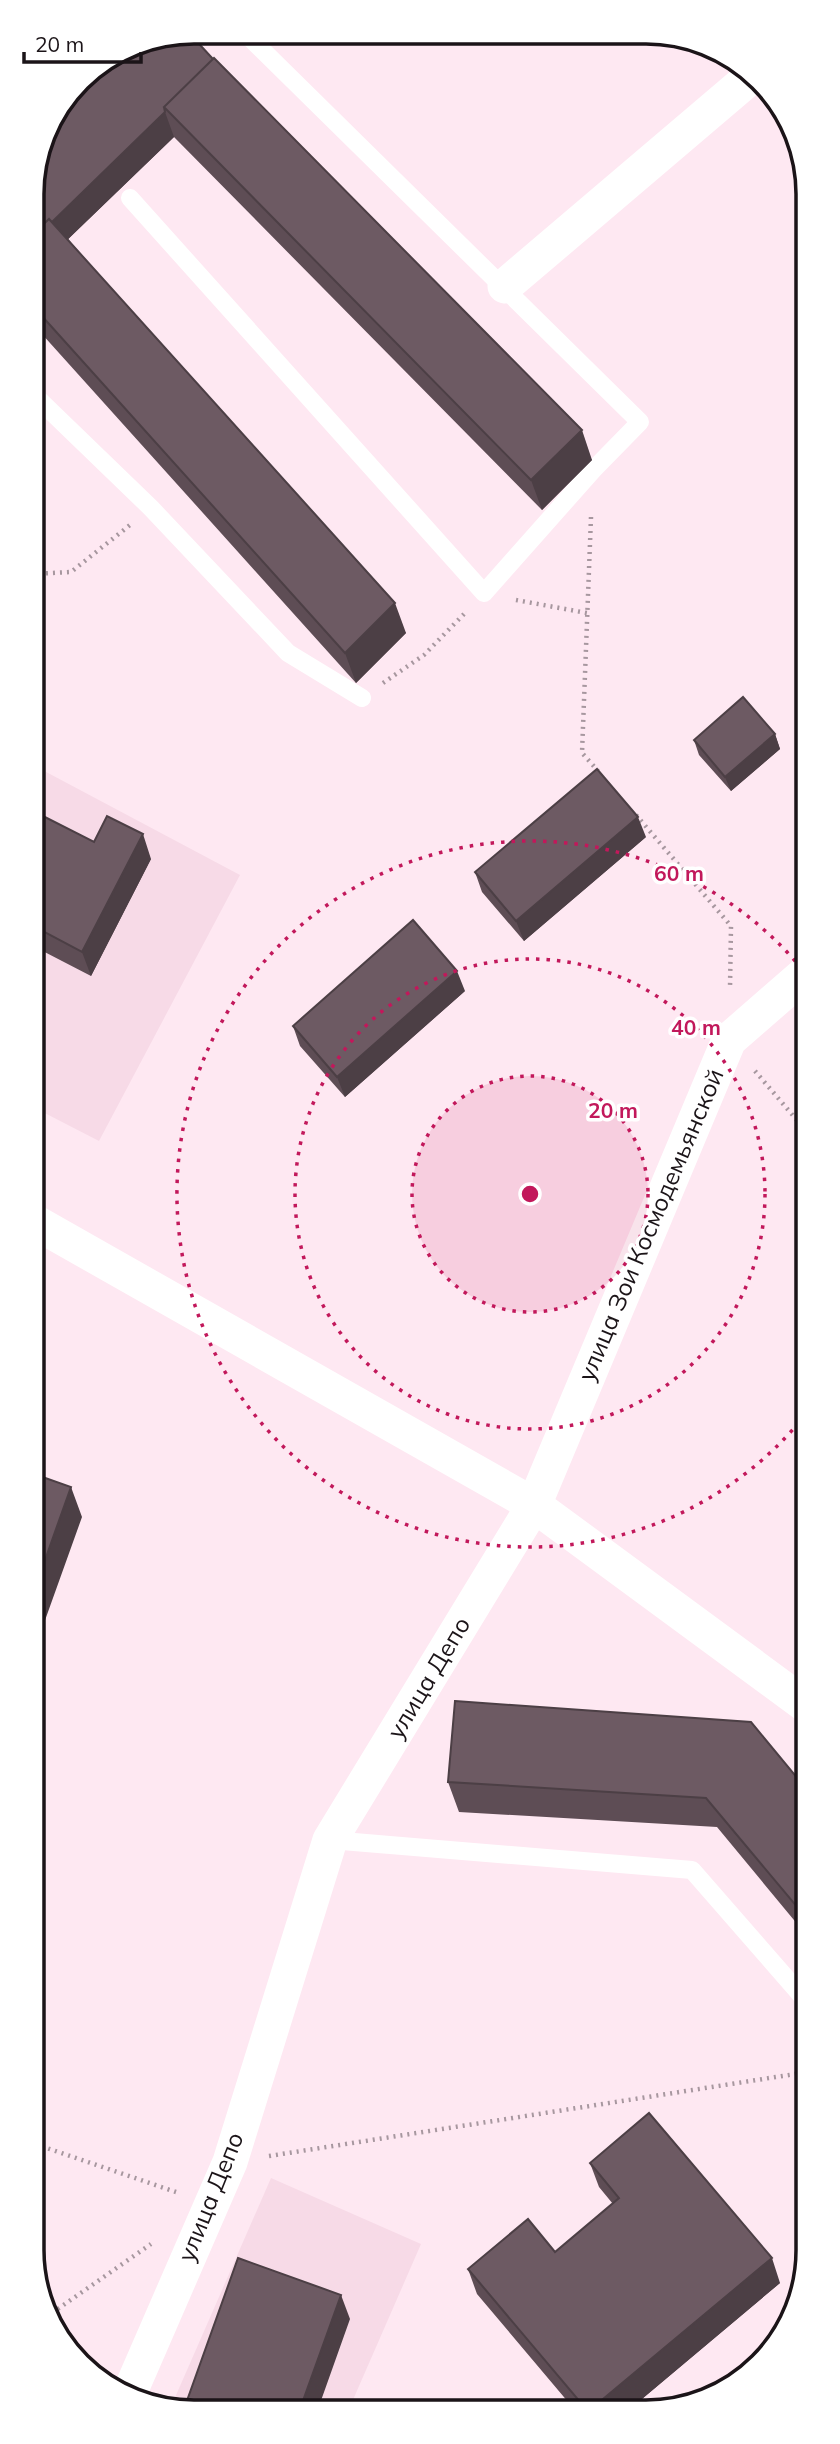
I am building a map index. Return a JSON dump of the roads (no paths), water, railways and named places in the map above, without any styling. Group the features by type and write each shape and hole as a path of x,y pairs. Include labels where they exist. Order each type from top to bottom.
{"street":[{"path":"505,286 745,82"},
{"name":"улица Зои Космодемьянской","path":"534,1505 729,1040 796,982"},
{"path":"44,1228 534,1505 796,1698"},
{"name":"улица Депо","path":"132,2387 230,2162 330,1840 534,1505"}],"lane":[{"path":"130,198 484,593 593,470 640,422 505,286 256,44"},
{"path":"44,405 151,508 288,653 362,698"},
{"path":"330,1840 692,1870 796,1989"}]}
